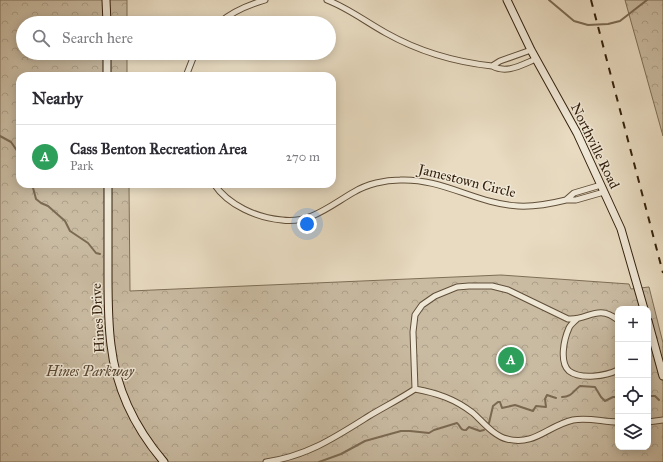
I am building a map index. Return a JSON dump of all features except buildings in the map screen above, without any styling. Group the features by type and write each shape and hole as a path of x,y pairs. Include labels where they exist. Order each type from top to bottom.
{"street":[{"path":"106,0 107,16"},
{"path":"228,16 246,6 266,0"},
{"path":"327,0 387,34 426,51 448,58 492,66 499,70 507,70 536,59"},
{"name":"Northville Road","path":"507,0 536,59 577,133 621,229 643,306"},
{"path":"492,66 500,60 532,50"},
{"path":"107,60 107,72"},
{"path":"188,72 192,60"},
{"name":"Jamestown Circle","path":"217,188 234,203 252,213 285,221 312,216 323,212 366,186 386,181 413,179 439,184 491,201 517,206 536,206 566,200 576,200 602,188"},
{"name":"Hines Drive","path":"108,188 108,316 114,367 133,418 164,462"},
{"path":"415,389 413,332 415,314 422,305 435,296 450,289 469,286 501,288 568,319 577,319"},
{"path":"615,318 601,312 589,314 577,319 569,327 565,337 564,358 566,366 570,371 579,375 596,376 615,371"},
{"path":"651,341 663,376"},
{"path":"266,462 304,453 332,440 415,389 443,395 472,412 503,438 521,440 536,438 552,428 575,420 591,419 615,422"},
{"path":"651,422 663,420"}],"green space":[{"name":"Hines Parkway","path":"0,0 127,0 127,16 16,16 16,60 127,60 127,72 16,72 16,188 129,188 130,291 501,275 629,284 631,289 649,287 663,343 663,462 0,462"},
{"path":"625,0 663,0 663,136"}],"waterway":[{"path":"549,0 574,21 588,25 608,24 620,21 647,0"},
{"path":"0,136 11,142 16,149"},
{"path":"33,188 36,199 48,206 65,221 70,231 88,243 96,253 100,254"},
{"path":"562,397 570,395 580,386 595,387 605,401 615,397"},
{"path":"489,423 493,406 498,402 500,402 502,408 515,405 533,411 536,406 546,407 545,399 547,395 556,398"},
{"path":"651,396 655,396 659,400"},
{"path":"319,462 341,454 365,441 401,431 429,433 457,423 463,430 466,430 469,427 480,431 484,430"}],"railway":[{"path":"591,0 663,273"}],"place":[{"name":"Cass Benton Recreation Area","path":"511,360"}]}
